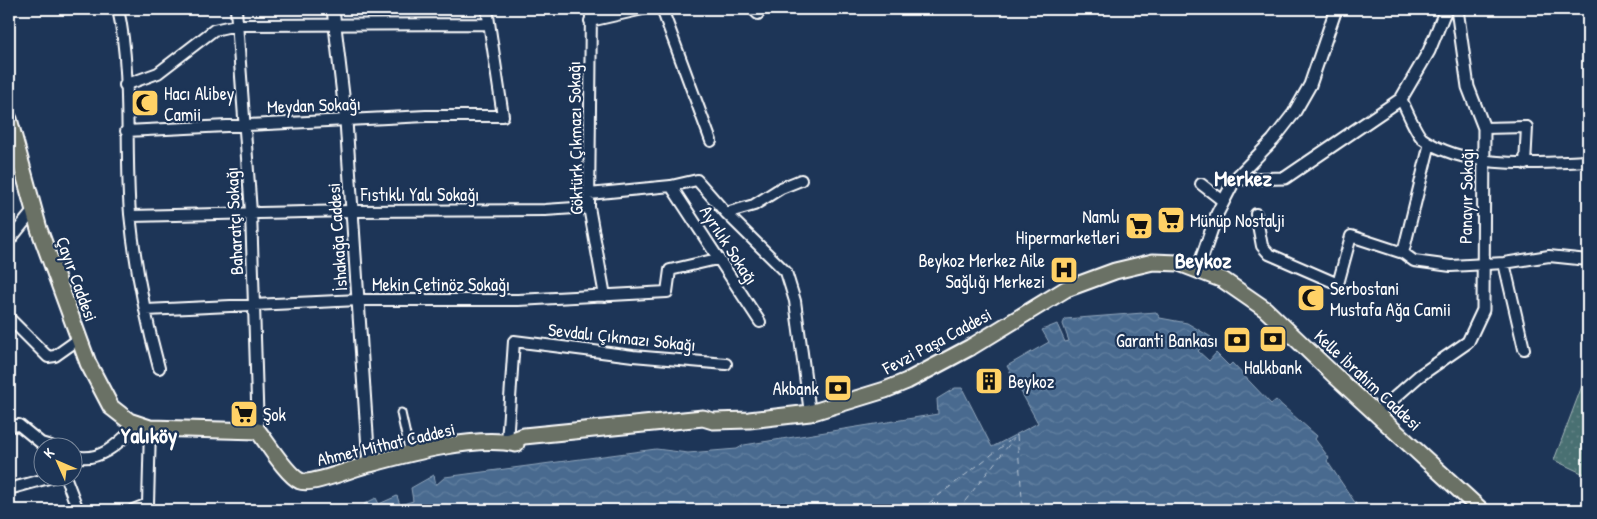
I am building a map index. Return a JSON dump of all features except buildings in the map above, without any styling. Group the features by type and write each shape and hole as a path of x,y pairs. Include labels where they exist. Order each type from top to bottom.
{"main road":[{"name":"Çayır Caddesi","path":"9,119 39,229 79,339 101,391 111,407 145,427"},
{"name":"Fevzi Paşa Caddesi","path":"507,442 524,436 703,418 713,421 749,420 810,413 907,381 970,347 1053,295 1114,271 1153,262 1179,263 1198,269"},
{"name":"Kelle İbrahim Caddesi","path":"1198,269 1236,286 1265,309 1376,414 1482,510"},
{"path":"145,427 258,432"},
{"name":"Ahmet Mithat Caddesi","path":"258,432 294,478 302,482 455,444 507,442"}],"street":[{"path":"118,9 125,85 130,216 146,310 159,368"},
{"name":"Baharatçı Sokağı","path":"236,9 251,212 258,432"},
{"name":"İshakağa Caddesi","path":"333,9 346,121 369,464"},
{"path":"125,85 158,73 214,30 236,25 335,23 488,24 486,9"},
{"name":"Göktürk Çıkmazı Sokağı","path":"590,9 589,207 605,296"},
{"path":"590,21 643,9"},
{"path":"662,9 711,141"},
{"path":"1198,269 1223,201 1235,179 1273,140 1294,113 1310,85 1336,9"},
{"path":"1235,179 1285,178 1401,99 1429,51 1446,9"},
{"name":"Panayır Sokağı","path":"1376,414 1419,376 1468,342 1484,310 1482,265 1484,128 1468,88 1457,9"},
{"name":"Meydan Sokağı","path":"126,131 426,116 503,116 488,24"},
{"path":"1401,99 1422,138 1448,152 1485,160 1525,164 1588,161"},
{"name":"Panayır Sokağı","path":"1484,128 1527,127 1525,164"},
{"path":"1404,253 1430,143"},
{"path":"589,194 671,186 697,180 726,214 786,272 795,300 810,413"},
{"path":"726,214 754,205 781,188 801,180"},
{"path":"1201,184 1223,201"},
{"name":"Ayrılık Sokağı","path":"671,186 760,322"},
{"name":"Fıstıklı Yalı Sokağı","path":"130,216 251,212 545,210 589,207"},
{"path":"9,241 34,210"},
{"path":"1256,214 1262,246 1269,254 1338,284 1351,236 1404,253 1414,261 1451,266 1504,263 1549,256 1588,260"},
{"name":"Mekin Çetinöz Sokağı","path":"146,310 359,300 518,300 667,292 670,270 717,259"},
{"path":"1504,263 1524,348"},
{"path":"9,318 48,357 55,356 79,339"},
{"name":"Sevdalı Çıkmazı Sokağı","path":"507,442 514,341 633,356 726,364"},
{"path":"401,413 410,454"},
{"path":"9,426 19,425 32,436"},
{"path":"82,456 106,452 145,427"},
{"path":"133,510 148,504 145,427"},
{"path":"9,489 32,483"},
{"path":"69,486 78,510"}],"green space":[{"path":"1588,370 1588,476 1554,460"}],"water":[{"path":"1156,312 1160,318 1187,323 1211,337 1198,351 1209,361 1216,353 1229,366 1232,363 1271,404 1276,400 1317,436 1315,439 1329,458 1327,461 1360,510 367,510 364,504 376,498 379,504 397,496 400,505 413,501 411,488 434,475 436,485 445,477 656,449 688,453 737,449 744,445 938,414 937,399 955,388 962,388 992,447 1038,423 1007,366 1049,342 1042,330 1057,324 1065,342 1069,341 1063,324 1065,319"}],"ferry route":[{"path":"1017,435 1023,510"},
{"path":"920,510 1017,435"},
{"path":"958,510 1015,437"}],"place":[{"name":"Hacı Alibey Camii","path":"145,103"},
{"name":"Münüp Nostalji","path":"1171,220"},
{"name":"Namlı Hipermarketleri","path":"1139,226"},
{"name":"Beykoz Merkez Aile Sağlığı Merkezi","path":"1064,270"},
{"name":"Serbostani Mustafa Ağa Camii","path":"1311,298"},
{"name":"Halkbank","path":"1273,339"},
{"name":"Garanti Bankası","path":"1237,340"},
{"name":"Beykoz","path":"989,381"},
{"name":"Akbank","path":"838,388"},
{"name":"Şok","path":"244,414"}],"district":[{"name":"Merkez","path":"1243,178"},
{"name":"Beykoz","path":"1203,260"},
{"name":"Yalıköy","path":"149,435"}]}
